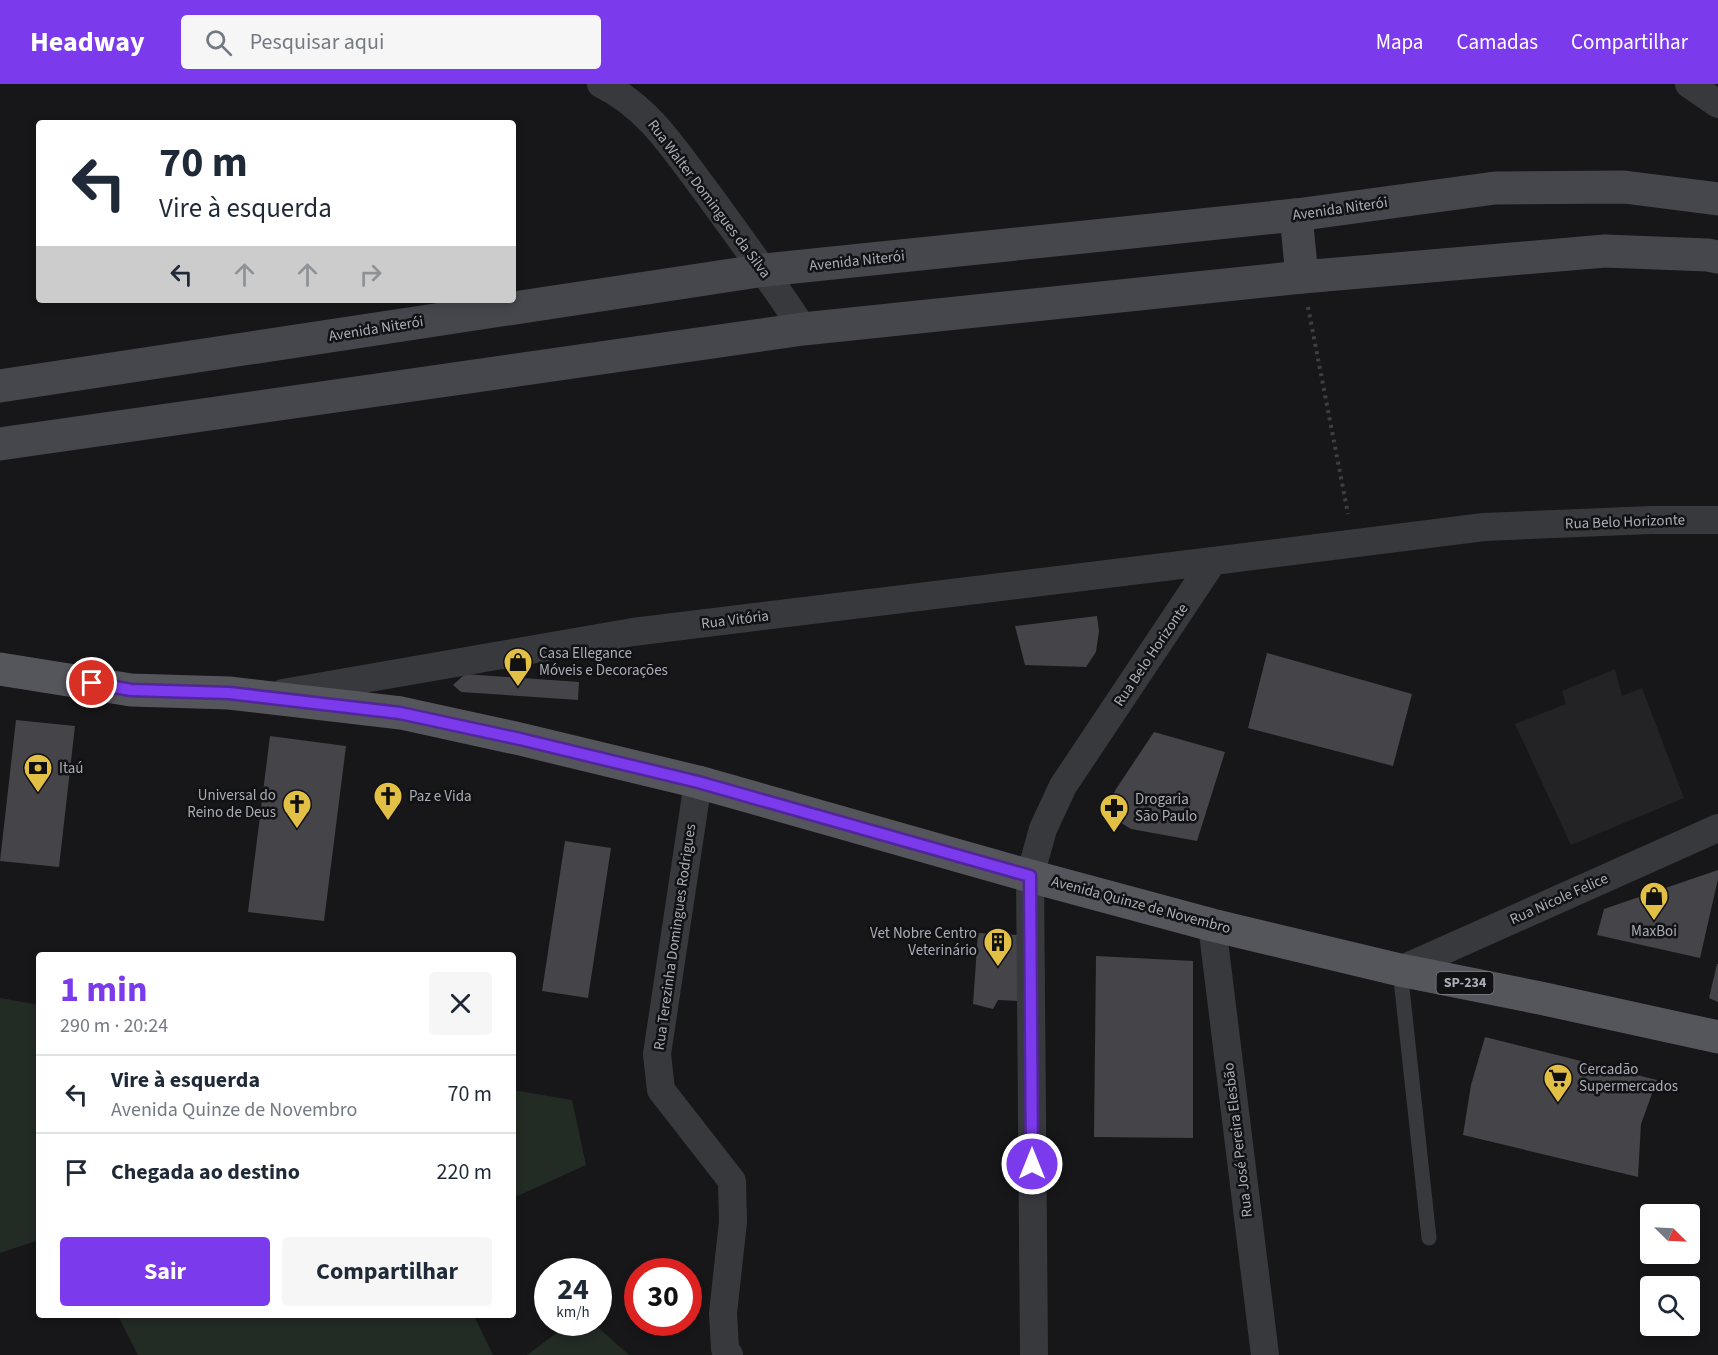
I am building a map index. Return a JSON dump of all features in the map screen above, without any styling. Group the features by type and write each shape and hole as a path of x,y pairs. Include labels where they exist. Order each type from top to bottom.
{"main road":[{"name":"Avenida Niterói","path":"0,386 765,270 1296,215 1495,188 1624,187 1718,199"},
{"path":"1296,215 1302,277"},
{"path":"0,444 802,329 1302,277 1605,251 1718,257"},
{"name":"Avenida Quinze de Novembro","path":"0,669 131,690 229,693 400,713 698,782 1212,925 1400,970 1718,1037"}],"street":[{"name":"Rua Walter Domingues da Silva","path":"601,84 621,94 656,126 765,270 802,329"},
{"path":"1689,84 1718,104"},
{"name":"Rua Belo Horizonte","path":"1034,1355 1030,876 1043,829 1063,786 1213,561 1484,527 1651,520 1718,520"},
{"name":"Rua Vitória","path":"261,697 633,632 1213,561"},
{"name":"Rua Terezinha Domingues Rodrigues","path":"698,782 657,1054 661,1090 732,1181 733,1222 723,1313 725,1349 729,1355"},
{"name":"Rua Nicole Felice","path":"1400,970 1718,828"},
{"name":"Rua José Pereira Elesbão","path":"1212,925 1265,1355"}],"lane":[{"path":"1400,970 1429,1238"}],"path":[{"path":"1302,277 1353,543"}],"shaded area":[{"path":"1615,669 1622,696 1642,688 1684,798 1571,845 1515,724 1566,704 1562,691"},
{"path":"0,998 36,1004 36,1241 0,1253"},
{"path":"516,1091 572,1100 586,1165 516,1197"},
{"path":"119,1318 475,1318 493,1355 138,1355"},
{"path":"553,1336 608,1336 629,1355 527,1355"}],"building":[{"path":"1097,616 1099,631 1096,652 1086,667 1025,665 1015,626"},
{"path":"1267,653 1412,694 1393,766 1248,728"},
{"name":"Casa Ellegance Móveis e Decorações","path":"465,674 579,682 578,700 461,692 453,685"},
{"name":"Itaú","path":"16,720 75,726 59,867 0,861"},
{"path":"1154,732 1225,752 1197,841 1131,829 1105,813 1116,789"},
{"name":"Universal do Reino de Deus","path":"270,736 346,746 324,921 248,912"},
{"path":"565,841 611,848 588,998 542,991"},
{"name":"MaxBoi","path":"1718,870 1718,879 1700,958 1597,935 1604,909"},
{"name":"Vet Nobre Centro Veterinário","path":"978,933 1020,935 1020,1001 998,1000 993,1009 973,1004"},
{"path":"1096,956 1193,961 1193,1138 1094,1137"},
{"path":"1718,964 1718,1002 1709,998"},
{"name":"Cercadão Supermercados","path":"1485,1037 1657,1080 1641,1124 1638,1177 1463,1135 1471,1085"}],"place":[{"name":"Casa Ellegance Móveis e Decorações","path":"518,688"},
{"name":"Itaú","path":"38,794"},
{"name":"Paz e Vida","path":"388,822"},
{"name":"Universal do Reino de Deus","path":"297,830"},
{"name":"Drogaria São Paulo","path":"1114,834"},
{"name":"MaxBoi","path":"1654,922"},
{"name":"Vet Nobre Centro Veterinário","path":"998,968"},
{"name":"Cercadão Supermercados","path":"1558,1104"}],"route":[{"path":"92,683 131,690 229,693 400,713 698,782 1030,876 1032,1164"}]}
